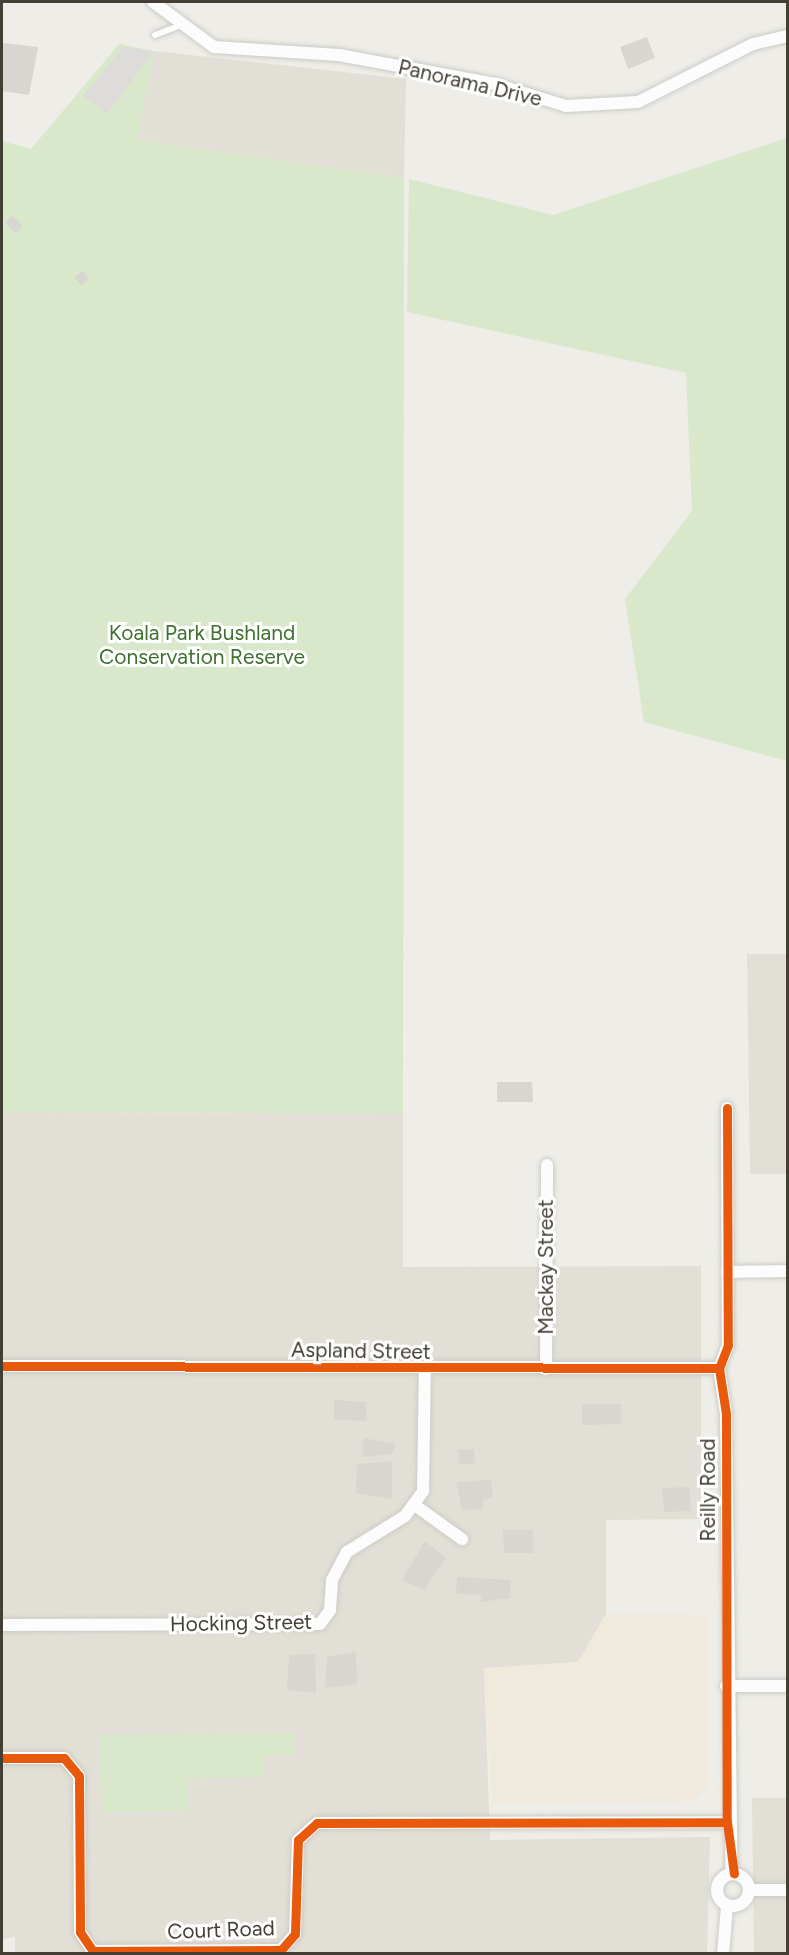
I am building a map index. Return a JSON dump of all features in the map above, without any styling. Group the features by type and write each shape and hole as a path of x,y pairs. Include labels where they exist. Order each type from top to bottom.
{"street":[{"name":"Panorama Drive","path":"153,2 179,26 214,47 339,55 495,84 566,106 638,102 753,44 788,36"},
{"name":"Reilly Road","path":"727,1108 728,1345 719,1368 726,1414 727,1822 732,1874"},
{"name":"Mackay Street","path":"546,1369 547,1165"},
{"path":"727,1272 788,1271"},
{"name":"Aspland Street","path":"2,1366 425,1369 719,1368"},
{"path":"425,1369 427,1458 416,1506 462,1539"},
{"name":"Hocking Street","path":"2,1625 320,1624 330,1610 332,1580 347,1552 416,1506"},
{"path":"726,1686 788,1686"},
{"name":"Court Road","path":"2,1758 64,1758 79,1776 80,1932 93,1951 281,1950 295,1934 298,1840 317,1823 727,1822"},
{"path":"723,1953 727,1905 716,1888 732,1874 744,1878 749,1890 743,1903 727,1905"},
{"path":"749,1890 788,1890"}],"lane":[{"path":"155,35 179,26"}],"shaded area":[{"path":"123,47 154,51 107,114 83,96"},
{"path":"154,51 406,79 404,178 136,140"},
{"path":"747,954 787,954 787,1174 750,1174"},
{"path":"2,1112 403,1113 403,1267 701,1266 701,1519 606,1520 606,1614 578,1662 484,1669 490,1840 710,1837 707,1953 15,1954 15,1937 2,1939"},
{"path":"606,1614 707,1615 707,1787 693,1801 492,1804 484,1668 578,1662"},
{"path":"752,1798 787,1798 787,1953 754,1953"}],"green space":[{"name":"Koala Park Bushland Conservation Reserve","path":"119,44 154,51 137,140 404,178 403,1113 2,1112 2,141 31,149"},
{"path":"788,138 787,761 644,722 625,599 692,511 686,373 407,312 409,179 553,215"},
{"path":"293,1733 293,1755 265,1755 265,1777 187,1778 187,1811 101,1812 100,1735"}],"building":[{"path":"647,37 655,58 628,69 620,47"},
{"path":"2,43 38,47 29,95 2,91"},
{"path":"12,215 23,226 16,234 5,223"},
{"path":"83,271 89,279 81,285 74,277"},
{"path":"497,1082 532,1082 533,1102 497,1102"},
{"path":"334,1400 366,1402 367,1421 334,1420"},
{"path":"582,1404 621,1404 621,1424 582,1425"},
{"path":"363,1438 396,1444 392,1454 363,1457"},
{"path":"474,1449 475,1464 459,1464 458,1450"},
{"path":"392,1461 392,1499 356,1493 357,1464"},
{"path":"491,1480 493,1497 483,1500 483,1509 462,1510 456,1482"},
{"path":"689,1487 691,1511 664,1512 662,1488"},
{"path":"503,1530 533,1530 533,1553 504,1553"},
{"path":"425,1541 446,1558 424,1590 402,1580"},
{"path":"457,1577 511,1580 510,1598 481,1602 481,1595 456,1594"},
{"path":"356,1652 357,1684 325,1688 327,1657"},
{"path":"315,1654 316,1693 287,1690 289,1655"}],"cycle path":[{"path":"727,1108 728,1345 719,1368 726,1414 727,1822 734,1874"},
{"path":"2,1366 719,1368"},
{"path":"2,1758 64,1758 79,1776 80,1932 93,1951 281,1950 295,1934 298,1840 317,1823 727,1822"}]}
